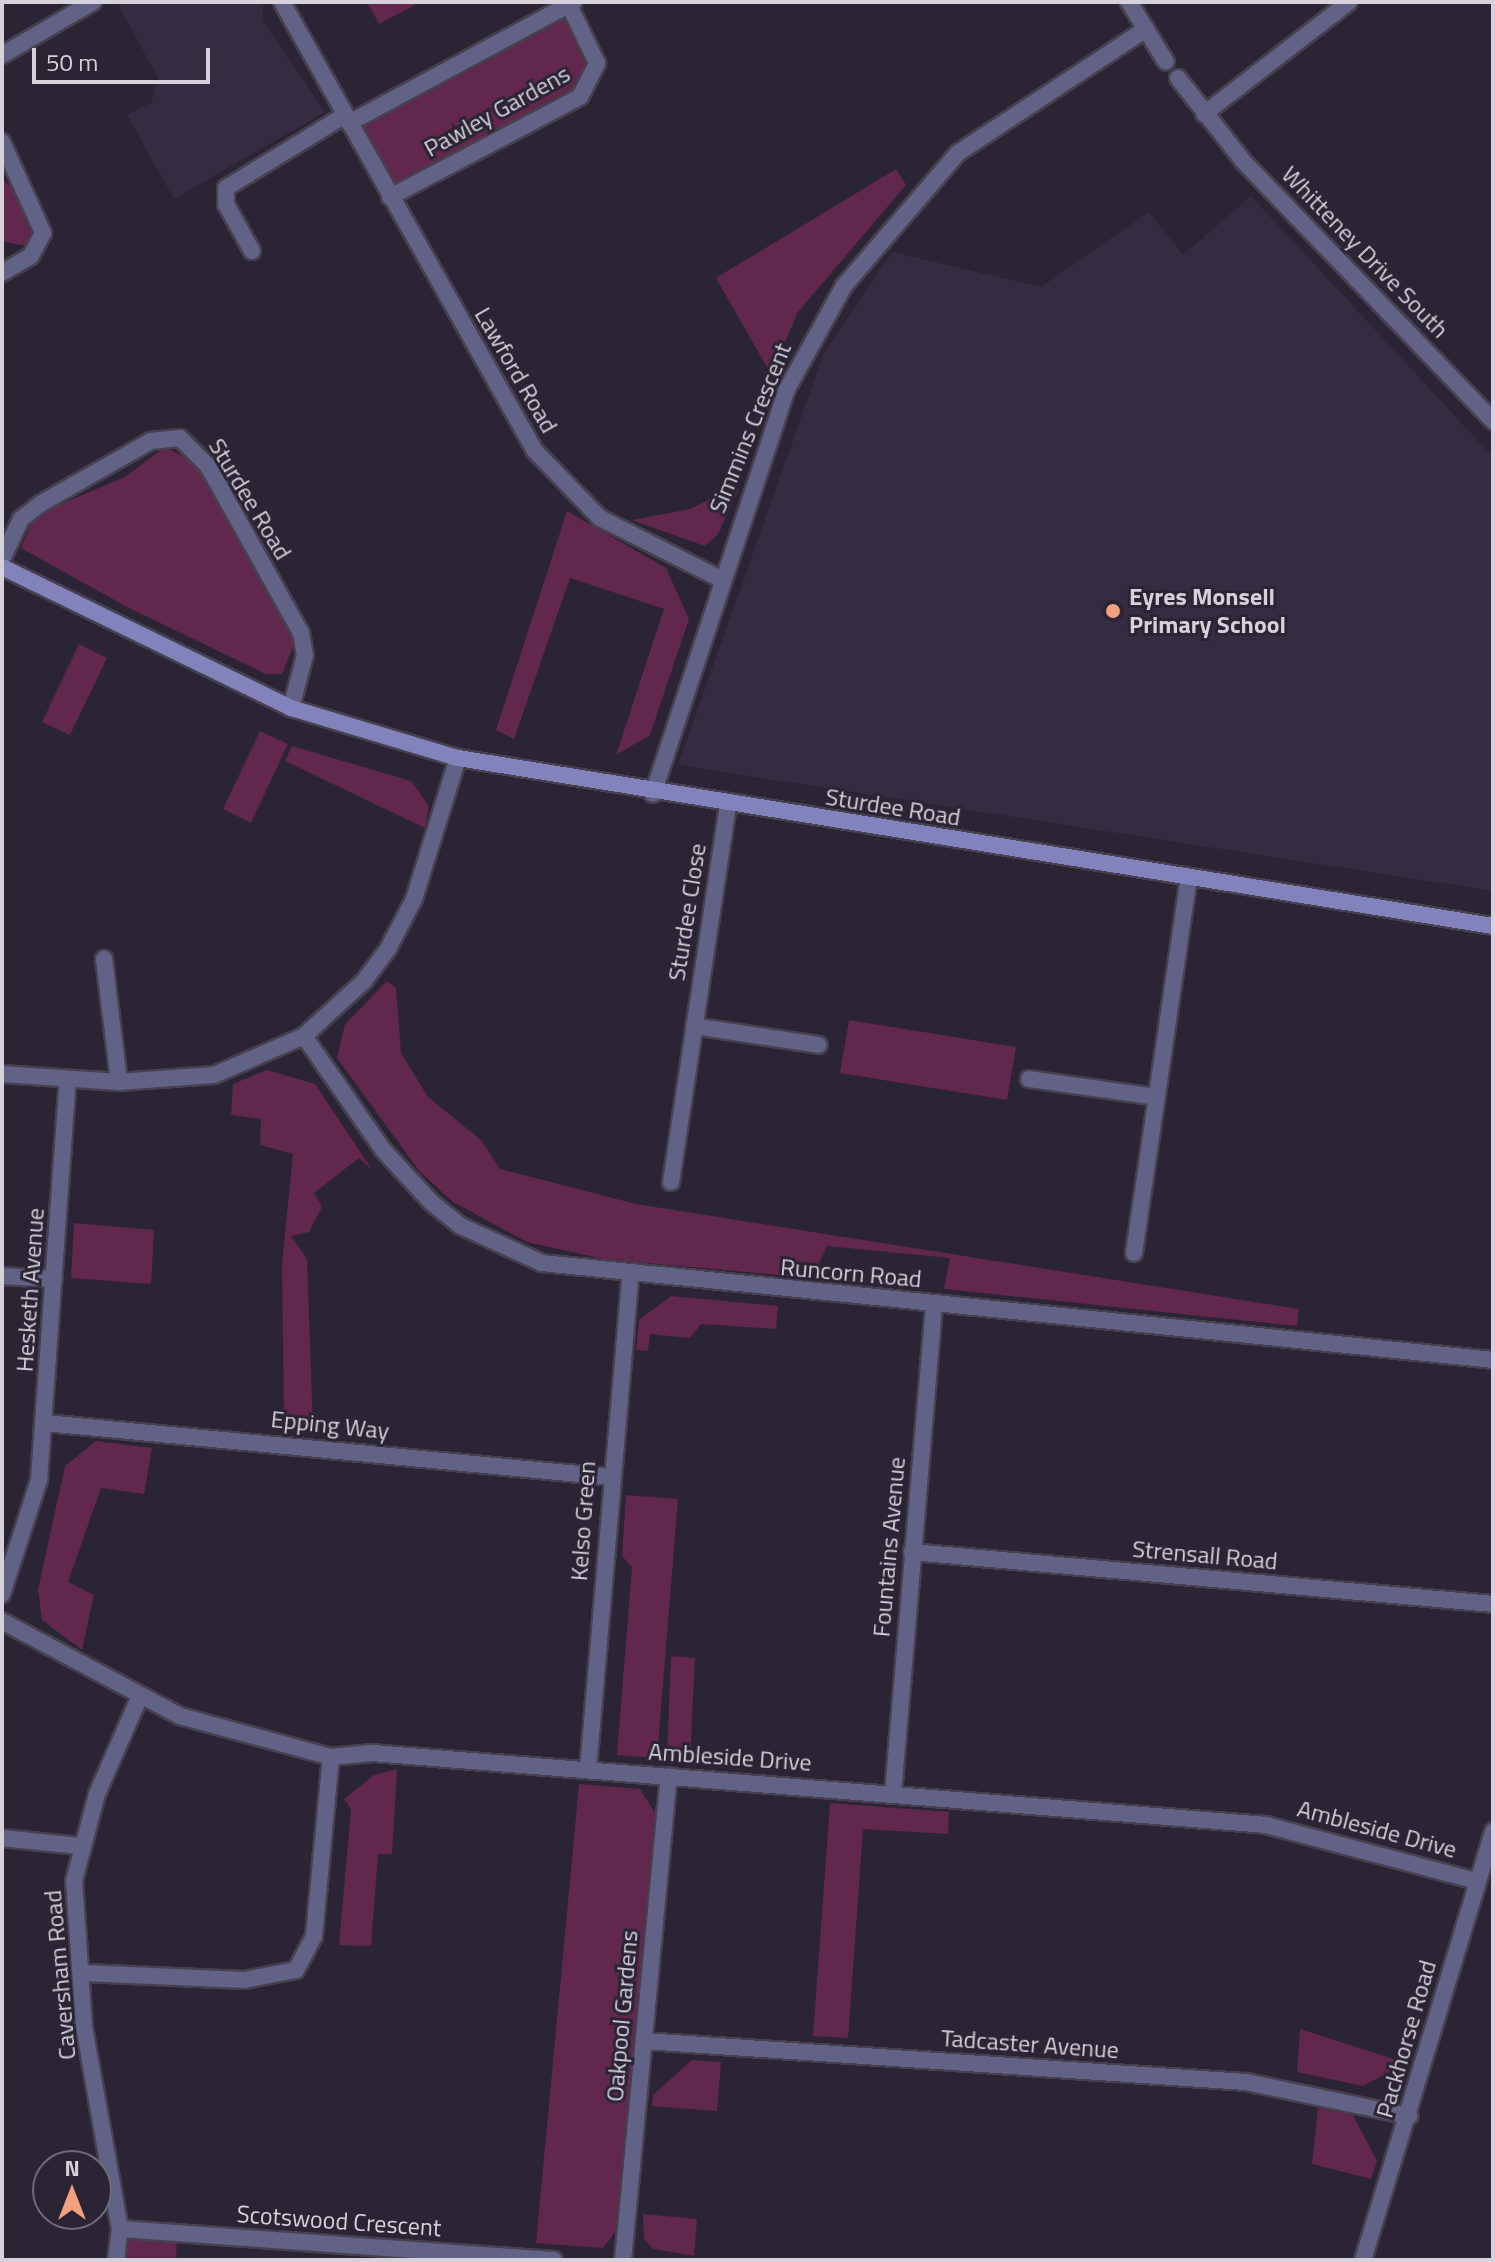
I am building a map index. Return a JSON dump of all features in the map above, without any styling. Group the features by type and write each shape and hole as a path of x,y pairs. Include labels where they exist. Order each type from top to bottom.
{"street":[{"path":"2,55 93,2"},
{"name":"Lawford Road","path":"282,2 514,420 555,477 625,533 719,578"},
{"path":"1129,2 1166,62"},
{"path":"1204,114 1349,2"},
{"name":"Pawley Gardens","path":"347,119 572,3 597,63 587,90 390,197"},
{"name":"Simmins Crescent","path":"653,794 719,578 786,391 844,286 886,231 958,153 1146,29"},
{"name":"Whitteney Drive South","path":"1178,78 1204,114 1493,421"},
{"path":"252,251 226,204 226,188 347,119"},
{"path":"2,142 43,233 31,256 2,273"},
{"name":"Sturdee Road","path":"2,559 21,519 40,504 151,441 180,438 194,446 304,643 291,708"},
{"name":"Sturdee Road","path":"2,567 291,708 458,758 653,794 1493,926"},
{"path":"2,1074 119,1082 214,1075 304,1036 364,981 388,949 414,899 458,758"},
{"name":"Sturdee Close","path":"671,1182 728,805"},
{"path":"1134,1253 1189,878"},
{"path":"104,959 119,1082"},
{"path":"694,1026 819,1045"},
{"name":"Runcorn Road","path":"304,1036 393,1163 461,1226 542,1263 630,1277 1493,1360"},
{"path":"1029,1079 1157,1097"},
{"name":"Hesketh Avenue","path":"2,1594 27,1536 45,1423 68,1080"},
{"path":"2,1276 54,1279"},
{"name":"Kelso Green","path":"588,1770 610,1477 630,1277"},
{"name":"Fountains Avenue","path":"893,1794 934,1305"},
{"name":"Epping Way","path":"45,1423 610,1477"},
{"name":"Strensall Road","path":"912,1552 1493,1604"},
{"name":"Ambleside Drive","path":"2,1621 140,1696 211,1727 331,1757 372,1753 1266,1825 1477,1881"},
{"name":"Caversham Road","path":"116,2260 120,2229 84,2027 84,1973 73,1912 79,1846 140,1696"},
{"path":"84,1973 244,1980 296,1970 314,1936 331,1757"},
{"name":"Oakpool Gardens","path":"623,2260 669,1776"},
{"name":"Packhorse Road","path":"1363,2260 1493,1831"},
{"path":"2,1838 79,1846"},
{"name":"Tadcaster Avenue","path":"644,2041 1246,2082 1409,2116"},
{"name":"Scotswood Crescent","path":"120,2229 554,2260"}],"shaded area":[{"path":"263,2 263,21 325,112 174,199 127,115 151,103 158,78 118,4"},
{"path":"367,2 420,2 379,24"},
{"path":"569,5 590,40 594,83 390,197 349,123"},
{"path":"896,169 906,185 798,312 771,374 716,278"},
{"path":"2,179 28,201 37,230 26,246 2,241"},
{"name":"Eyres Monsell Primary School","path":"1251,196 1493,457 1493,891 678,765 824,353 892,252 1041,287 1149,212 1183,255"},
{"path":"165,447 196,463 207,478 288,627 295,642 282,674 266,674 127,607 21,548 35,515 125,477"},
{"path":"732,488 738,490 718,534 705,546 632,520 690,509"},
{"path":"567,511 666,568 689,619 650,735 616,755 664,609 570,578 514,739 496,730"},
{"path":"79,644 107,658 70,735 42,722"},
{"path":"260,731 288,744 251,823 223,809"},
{"path":"292,746 411,781 429,806 425,828 285,761"},
{"path":"387,981 396,988 401,1053 428,1097 481,1140 500,1169 636,1204 1299,1309 1297,1326 944,1289 950,1258 827,1246 812,1278 603,1259 527,1242 453,1202 420,1172 337,1058 345,1024"},
{"path":"849,1020 1016,1047 1007,1100 840,1073"},
{"path":"267,1070 315,1084 373,1171 359,1158 314,1193 322,1207 309,1232 291,1236 307,1259 313,1429 284,1427 282,1263 293,1154 260,1145 261,1119 231,1115 233,1084"},
{"path":"74,1223 154,1230 151,1284 71,1278"},
{"path":"671,1296 778,1306 776,1329 701,1324 690,1338 650,1334 648,1351 636,1350 639,1320"},
{"path":"96,1441 152,1448 144,1494 101,1488 68,1582 94,1595 82,1650 42,1620 38,1590 65,1466"},
{"path":"626,1495 678,1499 657,1758 617,1755 632,1567 622,1556"},
{"path":"671,1656 695,1658 690,1761 667,1756"},
{"path":"397,1769 392,1854 378,1854 371,1946 339,1945 351,1809 344,1799 374,1775"},
{"path":"579,1784 640,1789 655,1813 617,2230 603,2248 536,2243"},
{"path":"830,1803 949,1812 948,1834 863,1829 848,2038 813,2036"},
{"path":"1300,2029 1406,2063 1363,2086 1297,2072"},
{"path":"692,2060 721,2062 717,2111 652,2106 653,2095"},
{"path":"1318,2108 1353,2115 1377,2161 1371,2179 1312,2164"},
{"path":"643,2214 697,2219 694,2256 653,2249 644,2239"},
{"path":"120,2229 177,2234 176,2260 117,2260"}],"place":[{"name":"Eyres Monsell Primary School","path":"1113,611"}]}
